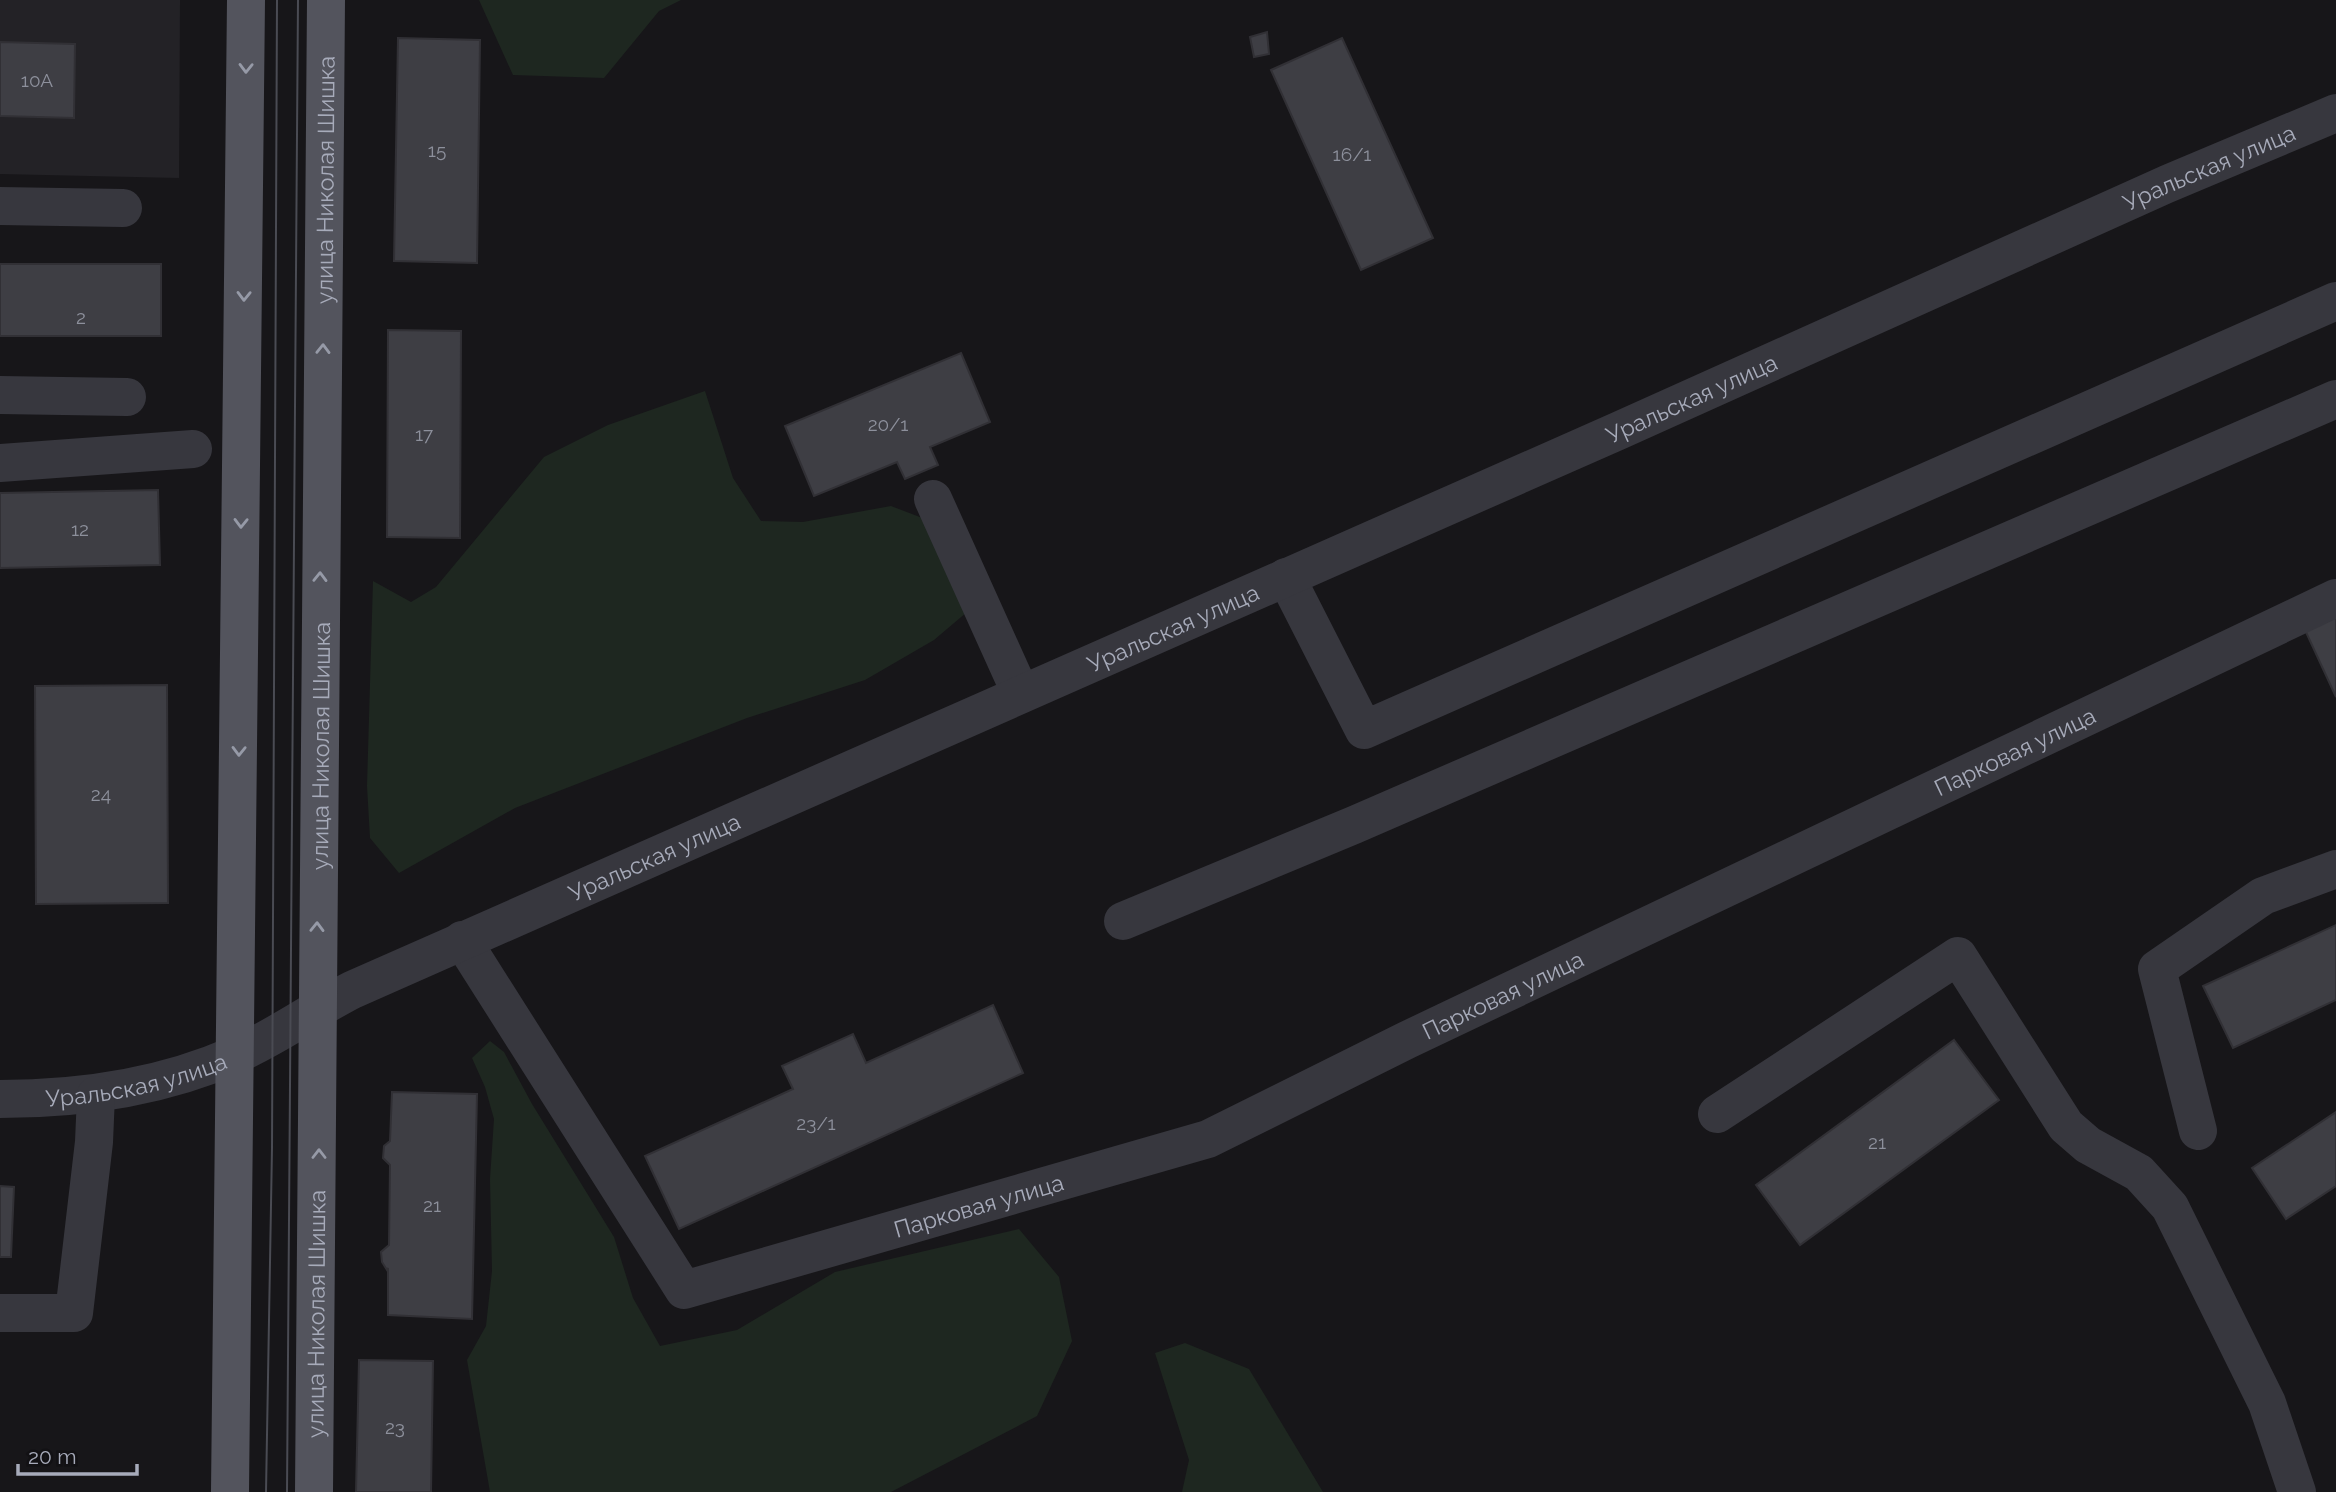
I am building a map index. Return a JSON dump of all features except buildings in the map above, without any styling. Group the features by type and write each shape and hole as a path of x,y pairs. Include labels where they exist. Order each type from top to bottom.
{"main road":[{"path":"230,1492 237,1055 246,0"},
{"name":"улица Николая Шишка","path":"314,1492 319,1154 316,1009 326,0"}],"street":[{"name":"Уральская улица","path":"0,1099 96,1095 159,1082 237,1055 316,1009 462,940 1286,577 2167,184 2336,113"},
{"path":"0,206 123,208"},
{"path":"1286,577 1364,730 2336,301"},
{"path":"0,395 127,397"},
{"path":"1123,920 1354,825 2336,399"},
{"path":"0,463 193,449"},
{"path":"933,499 1021,694"},
{"name":"Парковая улица","path":"462,940 684,1290 1208,1139 1407,1040 2336,598"},
{"path":"2197,1131 2157,969 2263,896 2336,869"},
{"path":"1717,1114 1958,956 2066,1125 2088,1145 2139,1174 2170,1206 2267,1403 2297,1492"},
{"path":"0,1313 74,1314 94,1142 96,1095"}],"shaded area":[{"path":"0,0 180,0 179,178 0,174"},
{"path":"479,0 681,0 659,11 604,78 513,75"},
{"path":"705,391 733,478 761,521 803,522 891,506 925,519 967,612 934,640 865,680 747,718 515,808 399,873 370,838 367,786 373,581 411,602 436,587 544,457 608,425"},
{"path":"490,1041 504,1052 532,1104 614,1237 633,1298 660,1346 737,1330 835,1272 1019,1229 1059,1277 1072,1341 1037,1416 891,1492 490,1492 467,1360 486,1326 492,1271 490,1179 494,1119 485,1087 472,1058"},
{"path":"1185,1343 1249,1369 1323,1492 1182,1492 1189,1460 1155,1353"}],"tram line":[{"path":"266,1492 272,1148 277,0"},
{"path":"287,1492 298,0"}]}
